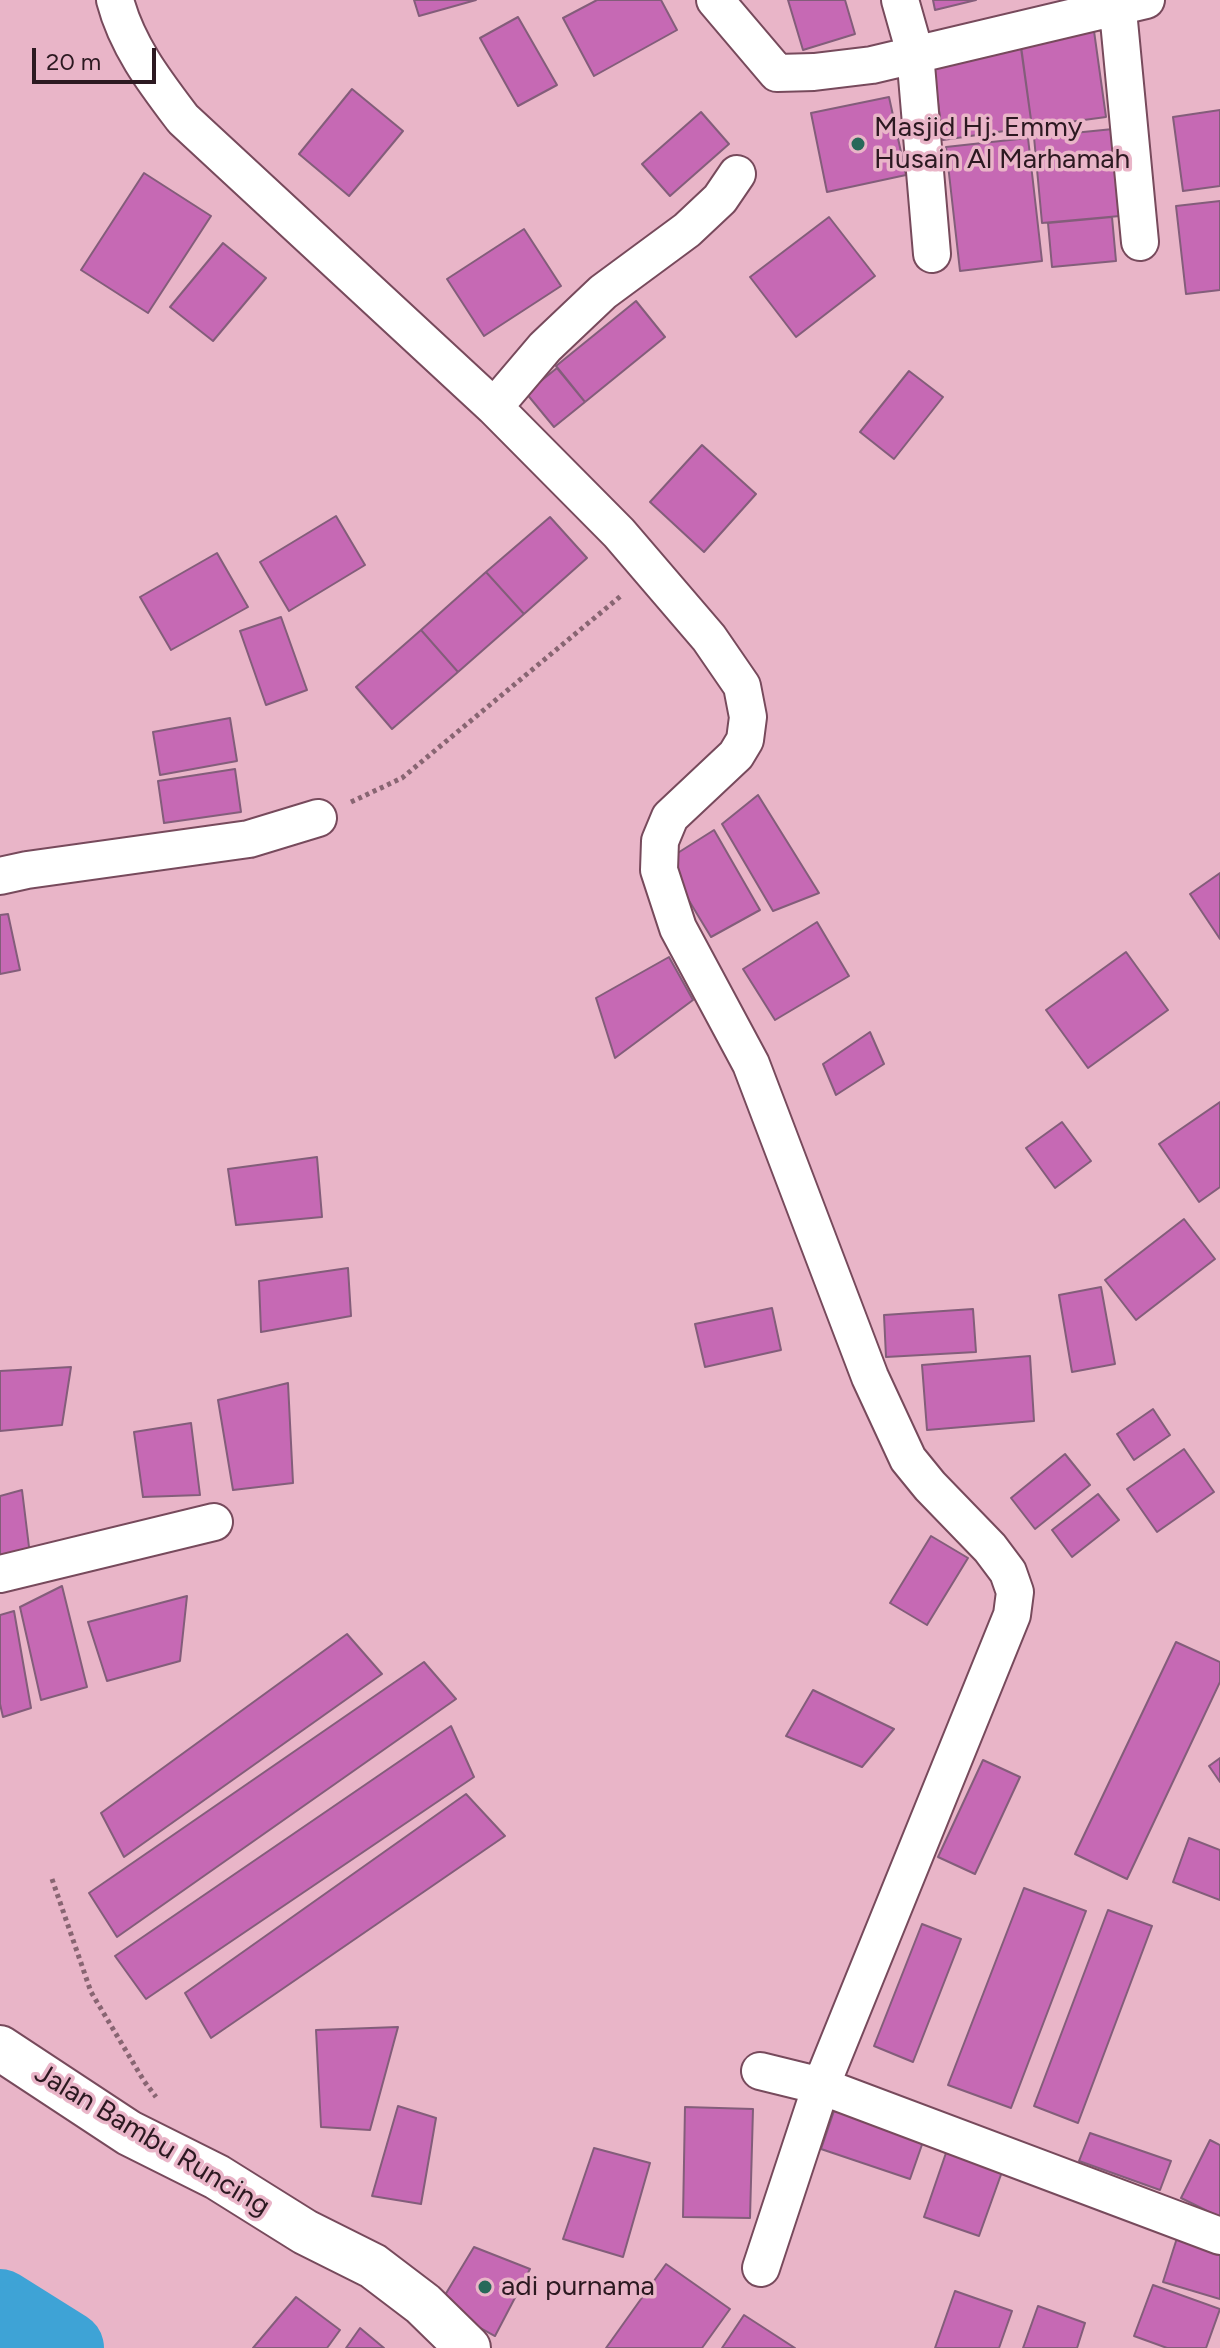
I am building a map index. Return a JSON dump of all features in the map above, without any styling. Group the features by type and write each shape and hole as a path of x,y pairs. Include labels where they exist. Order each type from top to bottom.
{"street":[{"path":"115,0 144,68 183,119 494,407 619,533 709,638 742,686 748,717 745,740 736,755 670,817 660,841 659,870 678,928 751,1064 870,1377 908,1459 990,1548 1008,1572 1015,1592 1012,1615 821,2086 761,2268"},
{"path":"715,0 777,73 872,65 1127,2 1140,242"},
{"path":"900,0 915,53 932,254"},
{"path":"494,407 545,347 603,292 687,230 720,199 737,174"},
{"path":"0,876 249,839 318,818"},
{"path":"0,1574 214,1522"},
{"name":"Jalan Bambu Runcing","path":"0,2048 129,2133 217,2177 305,2232 373,2266 423,2304 468,2348"},
{"path":"760,2071 821,2086 1220,2236"}],"path":[{"path":"318,818 402,778 652,570"},
{"path":"52,1879 91,1992 144,2081 162,2104"}],"building":[{"path":"414,0 476,0 419,16"},
{"path":"597,0 661,0 677,30 594,76 563,18"},
{"path":"788,0 845,0 855,34 803,50"},
{"path":"933,0 976,0 935,10"},
{"path":"518,17 557,85 518,106 480,38"},
{"path":"1094,31 1106,117 1032,127 1020,41"},
{"path":"1021,46 1032,127 943,140 932,58"},
{"path":"352,89 403,131 349,196 299,154"},
{"name":"Masjid Hj. Emmy Husain Al Marhamah","path":"889,97 906,175 827,192 811,113"},
{"path":"1220,110 1220,186 1183,191 1173,117"},
{"path":"701,112 729,144 670,196 642,164"},
{"path":"1113,129 1120,216 1042,223 1034,137"},
{"path":"1028,138 1042,261 960,271 946,147"},
{"path":"144,173 211,216 148,313 81,270"},
{"path":"1220,201 1220,290 1186,294 1176,206"},
{"path":"829,217 875,276 796,337 750,277"},
{"path":"1112,217 1116,261 1052,267 1048,223"},
{"path":"524,229 561,286 484,336 447,279"},
{"path":"223,243 266,278 213,341 170,307"},
{"path":"636,301 665,337 585,402 556,366"},
{"path":"557,368 585,402 554,427 526,393"},
{"path":"909,371 943,397 894,459 860,432"},
{"path":"702,445 756,494 704,552 650,502"},
{"path":"336,516 365,565 289,611 260,562"},
{"path":"550,517 587,558 524,614 486,572"},
{"path":"217,553 248,607 171,650 140,597"},
{"path":"486,572 524,614 458,672 421,630"},
{"path":"281,617 307,690 266,705 240,631"},
{"path":"421,630 458,672 392,729 356,687"},
{"path":"230,718 237,761 160,775 153,732"},
{"path":"235,769 241,812 164,823 158,781"},
{"path":"758,795 819,893 773,911 722,824"},
{"path":"714,830 760,910 711,937 665,861"},
{"path":"1220,873 1220,939 1190,894"},
{"path":"8,914 20,970 0,974 0,915"},
{"path":"817,922 849,976 775,1020 743,969"},
{"path":"1126,952 1168,1010 1088,1068 1046,1010"},
{"path":"669,957 693,1000 615,1058 596,998"},
{"path":"870,1032 884,1064 836,1095 823,1064"},
{"path":"1220,1102 1220,1187 1199,1202 1159,1144"},
{"path":"1062,1122 1091,1161 1055,1188 1026,1148"},
{"path":"317,1157 322,1217 236,1225 228,1169"},
{"path":"1184,1219 1215,1259 1136,1320 1105,1280"},
{"path":"348,1268 351,1316 261,1332 259,1281"},
{"path":"1101,1287 1115,1364 1072,1372 1059,1295"},
{"path":"772,1308 781,1350 705,1367 695,1324"},
{"path":"973,1309 976,1352 886,1357 884,1315"},
{"path":"1030,1356 1034,1421 927,1430 922,1365"},
{"path":"71,1367 62,1425 0,1431 0,1371"},
{"path":"288,1383 293,1483 233,1490 218,1400"},
{"path":"1153,1409 1170,1435 1134,1460 1117,1434"},
{"path":"191,1423 200,1495 143,1497 134,1432"},
{"path":"1184,1449 1214,1492 1157,1532 1127,1489"},
{"path":"1065,1454 1090,1485 1035,1529 1011,1498"},
{"path":"22,1490 30,1555 0,1556 0,1496"},
{"path":"1098,1494 1119,1520 1072,1557 1052,1530"},
{"path":"931,1536 968,1558 927,1625 890,1603"},
{"path":"62,1586 87,1687 41,1700 20,1607"},
{"path":"187,1596 180,1661 107,1681 88,1622"},
{"path":"14,1611 31,1708 3,1717 0,1704 0,1615"},
{"path":"347,1634 382,1674 124,1857 101,1813"},
{"path":"1176,1642 1220,1662 1220,1682 1127,1879 1075,1854"},
{"path":"424,1662 456,1699 117,1937 89,1893"},
{"path":"813,1690 894,1729 862,1767 786,1736"},
{"path":"451,1726 474,1777 146,1999 115,1956"},
{"path":"1220,1758 1220,1782 1209,1766"},
{"path":"983,1760 1020,1777 975,1874 938,1857"},
{"path":"466,1794 505,1836 211,2038 185,1993"},
{"path":"1189,1838 1220,1850 1220,1900 1173,1882"},
{"path":"1024,1888 1086,1911 1011,2108 948,2085"},
{"path":"1108,1910 1152,1926 1078,2123 1034,2106"},
{"path":"922,1924 961,1939 913,2062 874,2046"},
{"path":"398,2027 370,2130 321,2127 316,2030"},
{"path":"836,2105 925,2136 910,2179 821,2149"},
{"path":"398,2106 436,2118 421,2204 372,2196"},
{"path":"685,2107 753,2109 750,2218 683,2217"},
{"path":"1090,2133 1171,2161 1160,2190 1079,2161"},
{"path":"1210,2140 1220,2145 1220,2217 1181,2198"},
{"path":"594,2148 650,2163 623,2257 563,2239"},
{"path":"947,2150 1003,2169 979,2236 924,2217"},
{"path":"1177,2238 1220,2251 1220,2299 1163,2282"},
{"name":"adi purnama","path":"474,2247 530,2269 495,2336 439,2305"},
{"path":"666,2264 730,2309 702,2348 606,2348"},
{"path":"1153,2285 1220,2309 1206,2348 1167,2348 1134,2336"},
{"path":"955,2291 1012,2311 999,2348 935,2348"},
{"path":"296,2297 340,2330 327,2348 253,2348"},
{"path":"1038,2306 1085,2323 1077,2348 1023,2348"},
{"path":"744,2315 795,2348 722,2348"},
{"path":"360,2328 384,2348 346,2348"}],"waterway":[{"path":"0,2306 67,2348"}],"place":[{"name":"Masjid Hj. Emmy Husain Al Marhamah","path":"858,144"},
{"name":"adi purnama","path":"485,2287"}]}
